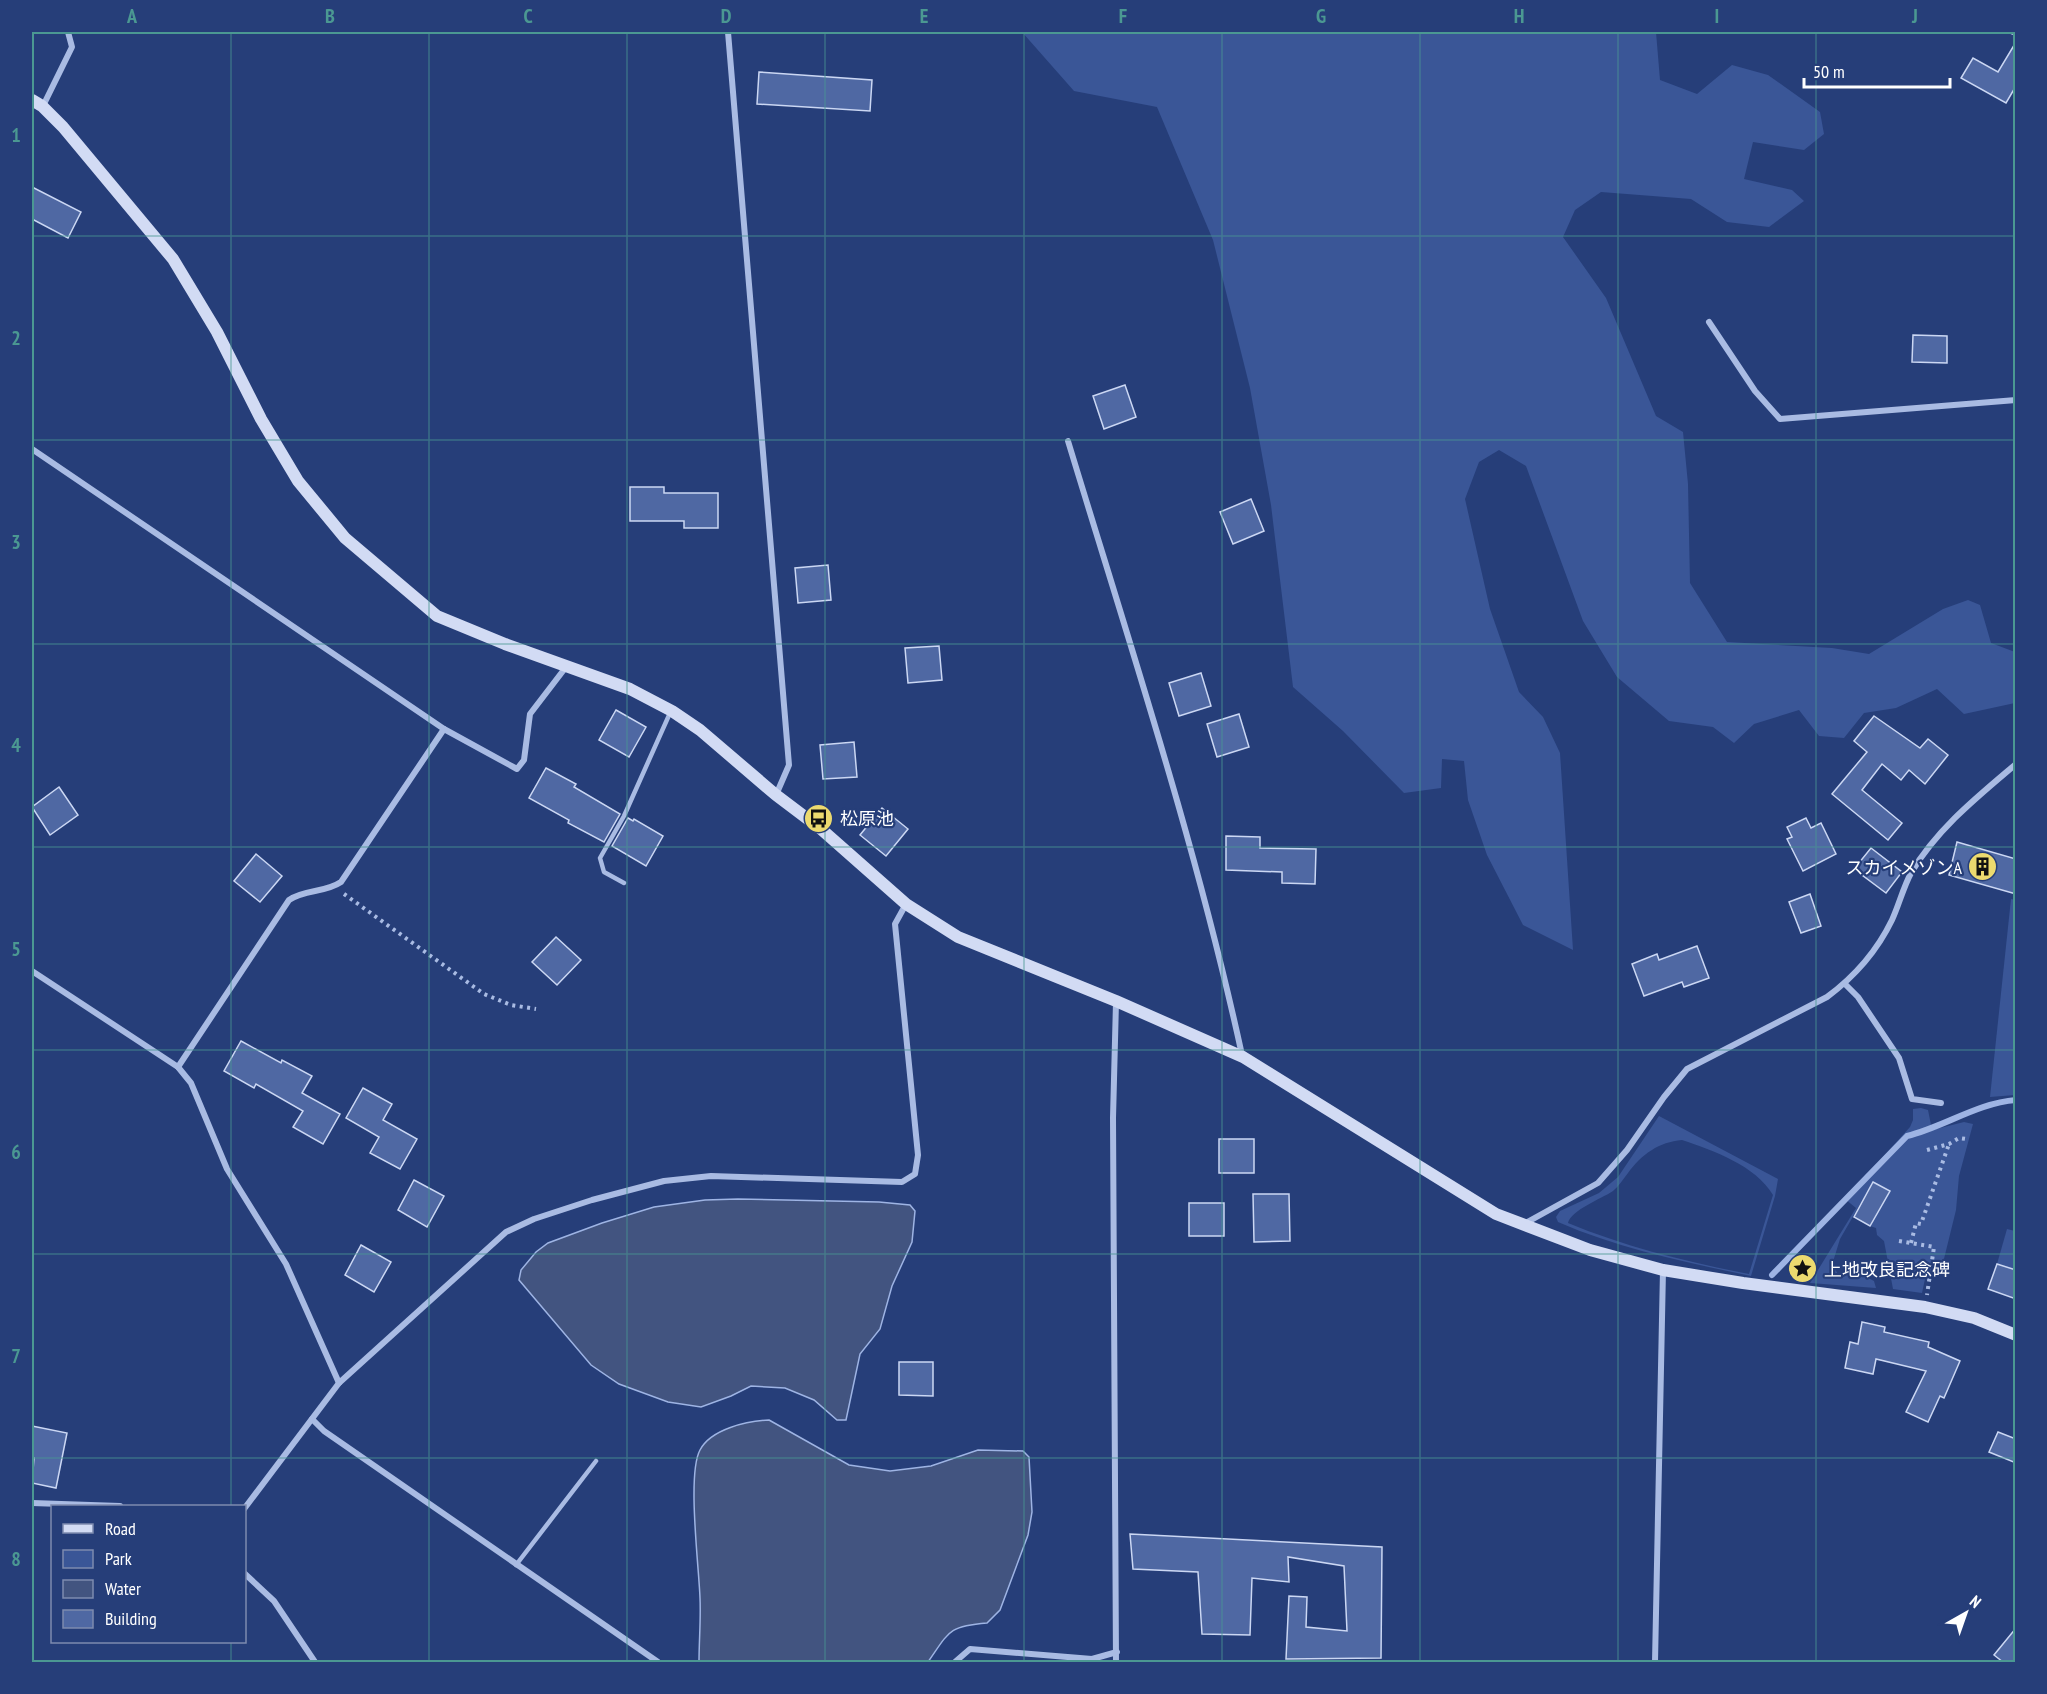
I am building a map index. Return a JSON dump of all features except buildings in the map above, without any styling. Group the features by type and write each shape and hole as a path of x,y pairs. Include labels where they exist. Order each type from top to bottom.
{"street":[{"path":"68,32 72,47 37,103 63,127 173,259 217,332 261,419 298,480 345,537 437,616 566,667 630,689 672,711 700,730 776,795 821,829 906,904 958,938 1116,1001 1243,1057 1496,1214 1590,1250 1663,1269 1743,1283 1925,1307 1974,1318 2016,1335"},
{"path":"728,32 789,765 776,795"},
{"path":"1709,322 1755,391 1780,419 2016,400"},
{"path":"1068,441 1158,737 1223,965 1243,1057"},
{"path":"32,449 444,729 517,769 524,760 530,714 566,667"},
{"path":"178,1067 289,900 297,895 333,887 340,882 444,729"},
{"path":"1524,1224 1598,1183 1627,1150 1664,1097 1687,1069 1827,997 1845,984 1881,939 1892,921 1911,874 1947,825 2016,764"},
{"path":"246,1506 339,1383 506,1232 534,1219 592,1200 664,1182 711,1176 902,1182 915,1174 918,1155 895,924 906,904"},
{"path":"32,971 178,1067 191,1083 227,1169 286,1264 339,1383"},
{"path":"1845,984 1858,997 1899,1058 1912,1099 1941,1103"},
{"path":"1116,1001 1113,1118 1116,1662"},
{"path":"1655,1662 1663,1269"},
{"path":"312,1419 324,1431 658,1662"},
{"path":"32,1503 91,1505"},
{"path":"246,1575 274,1601 315,1662"},
{"path":"955,1662 970,1649 1092,1659 1117,1652"}],"lane":[{"path":"624,883 604,872 600,858 624,816 672,711"},
{"path":"516,1565 596,1461"}],"path":[{"path":"333,887 484,994 511,1005 536,1009"},
{"path":"1927,1150 1949,1144 1959,1138 1966,1139"},
{"path":"1911,1243 1916,1223 1921,1224 1949,1144"},
{"path":"1899,1241 1934,1247 1925,1307"}],"green space":[{"path":"1022,32 1656,32 1660,80 1697,94 1732,65 1768,75 1820,112 1824,134 1804,150 1753,142 1744,179 1792,190 1804,201 1769,227 1727,222 1691,199 1601,192 1575,210 1563,237 1606,298 1656,416 1683,432 1688,484 1690,583 1727,642 1832,648 1869,654 1943,609 1968,600 1980,605 1991,643 2015,652 2015,703 1964,714 1937,689 1896,708 1864,713 1844,738 1819,736 1799,710 1754,724 1734,743 1713,727 1669,721 1617,677 1583,621 1526,466 1499,450 1479,462 1465,499 1490,609 1519,692 1543,717 1560,753 1573,950 1523,925 1487,855 1468,800 1464,761 1442,759 1441,788 1404,793 1343,731 1293,687 1271,505 1250,388 1213,240 1157,107 1074,91"},
{"path":"2011,899 2016,900 2015,1095 1990,1097"},
{"path":"1913,1109 1928,1110 1932,1130 1964,1122 1973,1124 1959,1176 1956,1210 1941,1271 1931,1271 1929,1280 1925,1279 1922,1293 1893,1289 1884,1241 1877,1235 1876,1228 1870,1226 1890,1191 1873,1182 1840,1239 1832,1265 1838,1274 1866,1277 1874,1281 1876,1288 1810,1283 1856,1208 1845,1199 1910,1127 1913,1120"},
{"path":"1659,1116 1778,1179 1751,1276 1629,1247 1558,1222 1556,1217 1560,1211 1599,1193 1618,1177","holes":["1682,1140 1720,1154 1745,1167 1756,1175 1773,1195 1749,1274 1657,1253 1568,1223 1580,1209 1613,1191 1633,1166 1652,1150 1666,1143"]},
{"path":"2007,1229 2015,1231 2015,1271 1997,1264"}],"water":[{"path":"705,1200 879,1202 910,1205 915,1211 912,1242 892,1286 880,1329 860,1354 846,1420 837,1420 814,1400 785,1388 751,1386 701,1407 668,1402 619,1384 591,1365 519,1280 521,1270 536,1252 548,1243 602,1223 654,1207"},
{"path":"769,1420 849,1465 890,1471 931,1466 978,1450 1023,1451 1029,1457 1032,1512 1028,1535 1000,1610 987,1623 964,1626 951,1632 928,1662 699,1662 700,1606 694,1499 696,1462 700,1450 712,1437 740,1424"}],"waterway":[{"path":"1772,1275 1907,1136 1974,1110 2016,1100"}],"place":[{"name":"松原池","path":"819,818"},
{"name":"スカイメゾンA","path":"1983,867"},
{"name":"上地改良記念碑","path":"1803,1269"}]}
